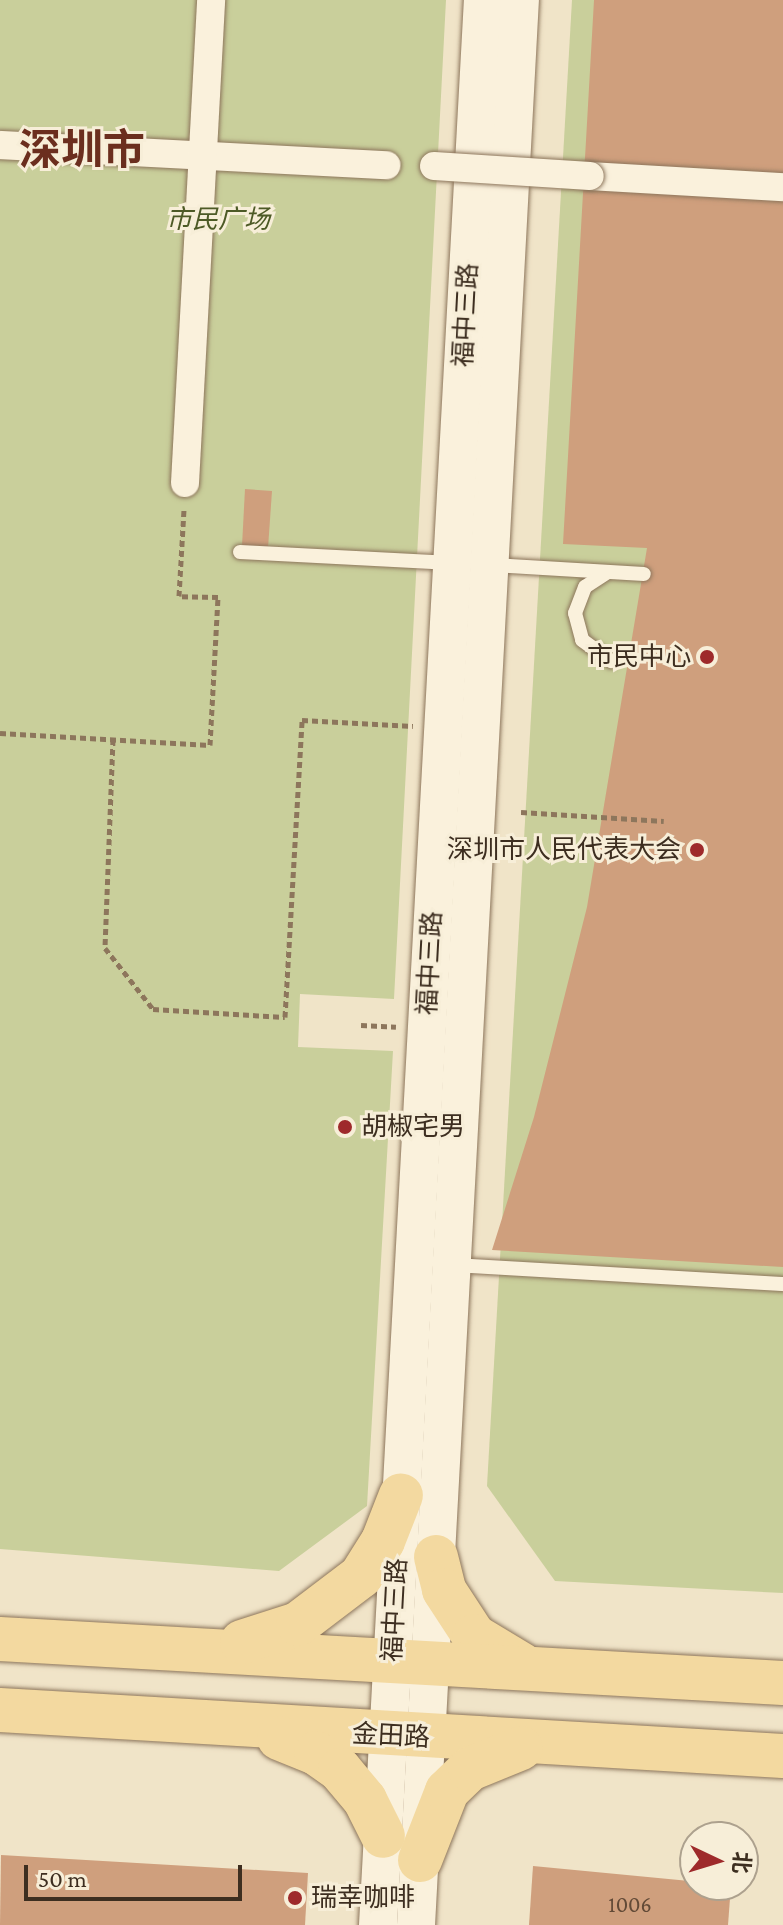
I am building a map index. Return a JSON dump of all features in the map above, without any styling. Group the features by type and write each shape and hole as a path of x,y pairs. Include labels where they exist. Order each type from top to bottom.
{"main road":[{"path":"201,1650 298,1624 334,1601 361,1576 383,1541 401,1495"},
{"path":"436,1557 444,1590 474,1636 498,1655 531,1669"},
{"path":"0,1626 46,1642"},
{"path":"0,1639 783,1683"},
{"name":"金田路","path":"0,1710 254,1728 783,1756"},
{"path":"254,1728 327,1759 357,1789 383,1836"},
{"path":"420,1860 437,1812 459,1780 499,1754 540,1743"}],"street":[{"path":"185,483 211,0"},
{"name":"福中三路","path":"411,1662 436,1557 452,1265 483,0"},
{"name":"福中三路","path":"416,1925 420,1860 407,1736 411,1662 401,1495 471,564 520,0"},
{"path":"0,145 386,165"},
{"path":"434,166 783,187"},
{"name":"福中三路","path":"378,1925 383,1836 407,1736"}],"lane":[{"path":"240,552 644,574"},
{"path":"609,572 585,587 575,613 582,640 611,661"},
{"path":"452,1265 783,1284"}],"path":[{"path":"0,733 210,745 218,597 179,596 185,483"},
{"path":"113,739 105,948 153,1009 285,1017 302,720 418,726"},
{"path":"521,812 664,821"},
{"path":"361,1025 403,1027"}],"green space":[{"name":"市民广场","path":"0,0 446,0 394,999 300,994 298,1047 393,1051 367,1506 279,1571 0,1549"},
{"name":"市民中心","path":"572,0 783,0 783,1593 555,1581 487,1486"}],"building":[{"name":"市民中心","path":"594,0 783,0 783,1267 492,1250 534,1117 587,907 647,548 563,544"},
{"path":"245,489 272,491 268,548 242,546"},
{"path":"1,1855 308,1873 305,1925 0,1925"},
{"path":"533,1866 679,1880 679,1901 730,1901 728,1925 529,1925"}],"place":[{"name":"市民中心","path":"707,657"},
{"name":"深圳市人民代表大会","path":"697,850"},
{"name":"胡椒宅男","path":"345,1127"},
{"name":"瑞幸咖啡","path":"295,1898"}],"district":[{"name":"深圳市","path":"82,150"}]}
